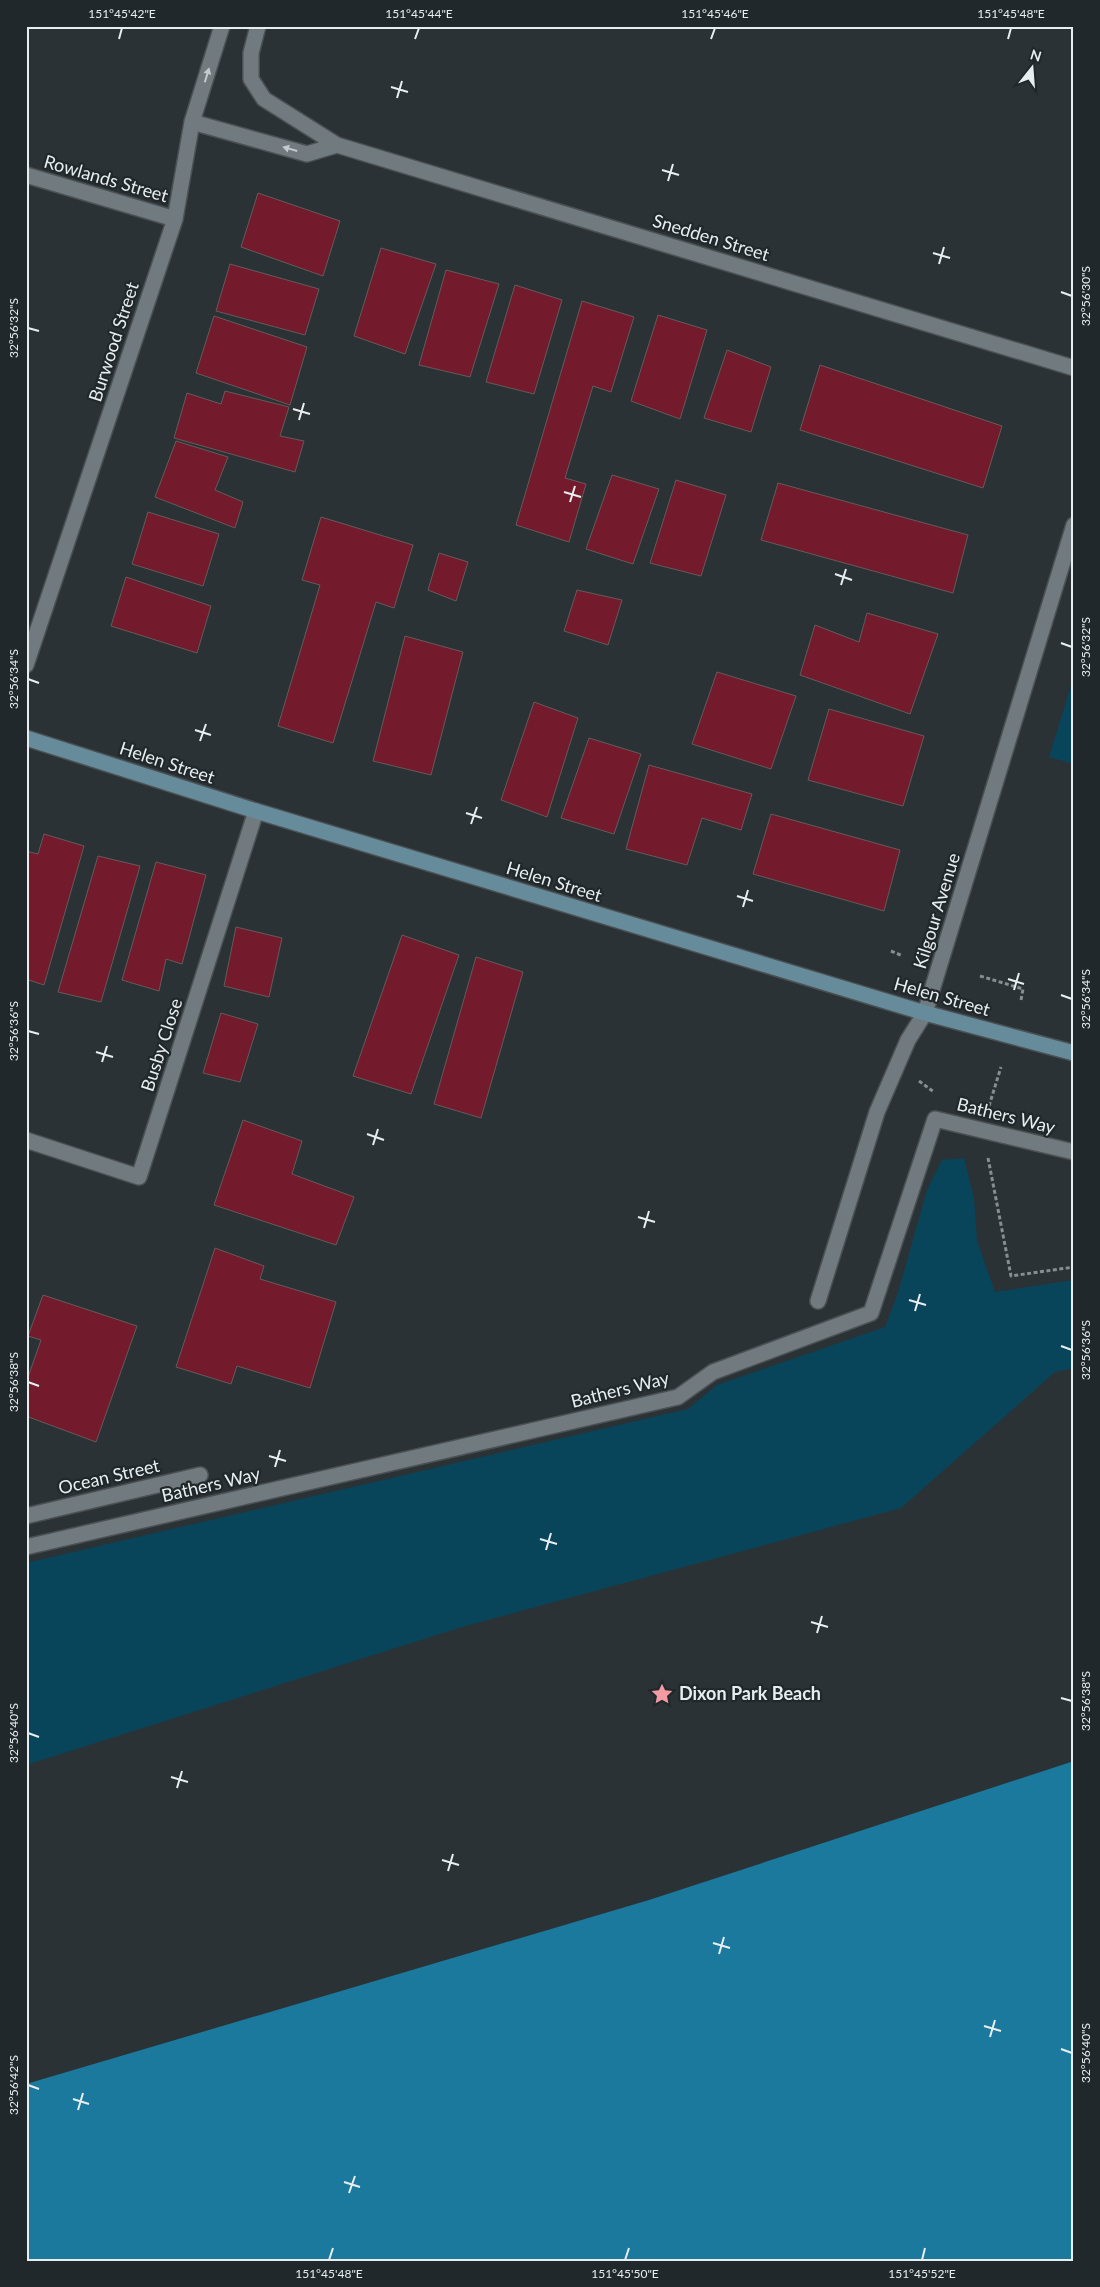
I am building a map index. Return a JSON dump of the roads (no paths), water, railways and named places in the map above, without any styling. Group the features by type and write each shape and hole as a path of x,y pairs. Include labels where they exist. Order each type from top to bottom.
{"main road":[{"name":"Helen Street","path":"26,738 256,811 925,1013 1074,1053"}],"street":[{"name":"Burwood Street","path":"26,665 175,219 192,122 222,26"},
{"name":"Snedden Street","path":"258,26 250,53 251,79 264,99 285,110 337,145 1074,368"},
{"path":"192,122 307,154 337,145"},
{"name":"Rowlands Street","path":"26,175 175,219"},
{"name":"Kilgour Avenue","path":"818,1301 877,1112 908,1040 925,1013 1074,525"},
{"name":"Busby Close","path":"26,1140 139,1177 256,811"},
{"name":"Bathers Way","path":"26,1547 678,1397 713,1372 871,1314 935,1119 1074,1152"},
{"name":"Ocean Street","path":"26,1516 200,1475"}],"place":[{"name":"Dixon Park Beach","path":"662,1694"}]}
